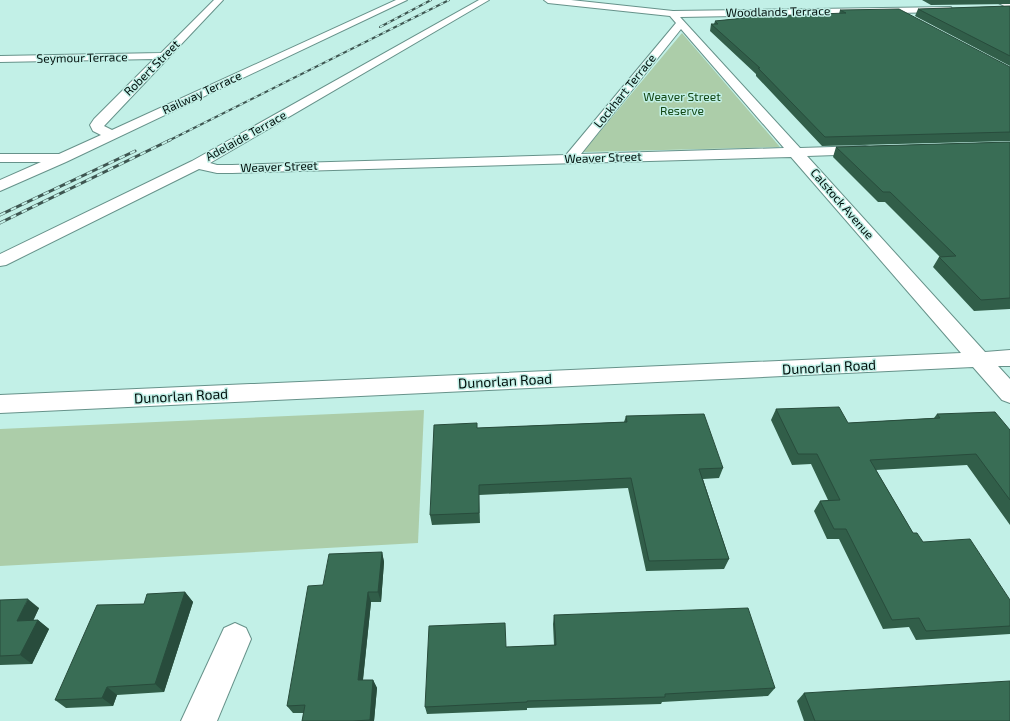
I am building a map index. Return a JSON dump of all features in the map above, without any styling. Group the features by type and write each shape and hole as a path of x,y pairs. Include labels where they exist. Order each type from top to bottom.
{"street":[{"name":"Robert Street","path":"111,135 98,128 97,125 99,122 219,0"},
{"name":"Railway Terrace","path":"0,186 403,0"},
{"name":"Adelaide Terrace","path":"0,261 197,164 485,0"},
{"name":"Woodlands Terrace","path":"548,0 677,19 957,9"},
{"path":"996,4 1010,7"},
{"path":"896,10 916,21"},
{"name":"Calstock Avenue","path":"677,19 797,152 1010,394"},
{"name":"Lockhart Terrace","path":"570,159 677,19"},
{"name":"Seymour Terrace","path":"0,59 164,56"},
{"name":"Weaver Street","path":"197,164 217,169 232,169 876,150"},
{"path":"0,158 49,157 61,159"},
{"name":"Dunorlan Road","path":"0,404 1010,358"},
{"path":"199,721 235,639"}],"green space":[{"name":"Weaver Street Reserve","path":"682,33 780,147 583,152"},
{"path":"424,410 418,543 0,566 0,429"}],"building":[{"path":"1010,6 1010,56 918,9"},
{"path":"899,9 1010,67 1010,132 825,137 758,68 760,68 711,24 718,24 715,21 745,18 744,17 846,13 840,10"},
{"path":"1010,142 1010,298 981,300 939,257 956,256 890,192 883,192 836,147"},
{"path":"839,407 848,423 940,418 937,414 995,412 1010,430 1010,500 976,454 870,460 913,533 917,533 923,542 970,539 1010,600 1010,626 926,631 919,618 892,620 846,529 834,529 820,501 840,500 817,454 798,454 776,409"},
{"path":"704,414 723,468 699,469 729,559 649,561 631,478 479,485 479,513 430,515 434,425 477,423 477,428 627,422 626,416"},
{"path":"382,552 378,592 368,592 358,680 373,680 370,720 302,721 305,705 287,706 308,586 323,585 329,554"},
{"path":"185,592 155,684 107,687 102,698 55,700 97,605 144,604 147,594"},
{"path":"28,599 17,621 38,620 20,655 0,656 0,600"},
{"path":"748,608 775,688 665,694 665,697 527,701 425,707 429,626 505,623 506,647 556,645 554,615"},
{"path":"1010,681 1010,721 815,721 804,693"}],"railway":[{"path":"380,27 431,0"},
{"path":"170,140 449,0"},
{"path":"0,223 170,140"},
{"path":"0,215 135,151"}]}
